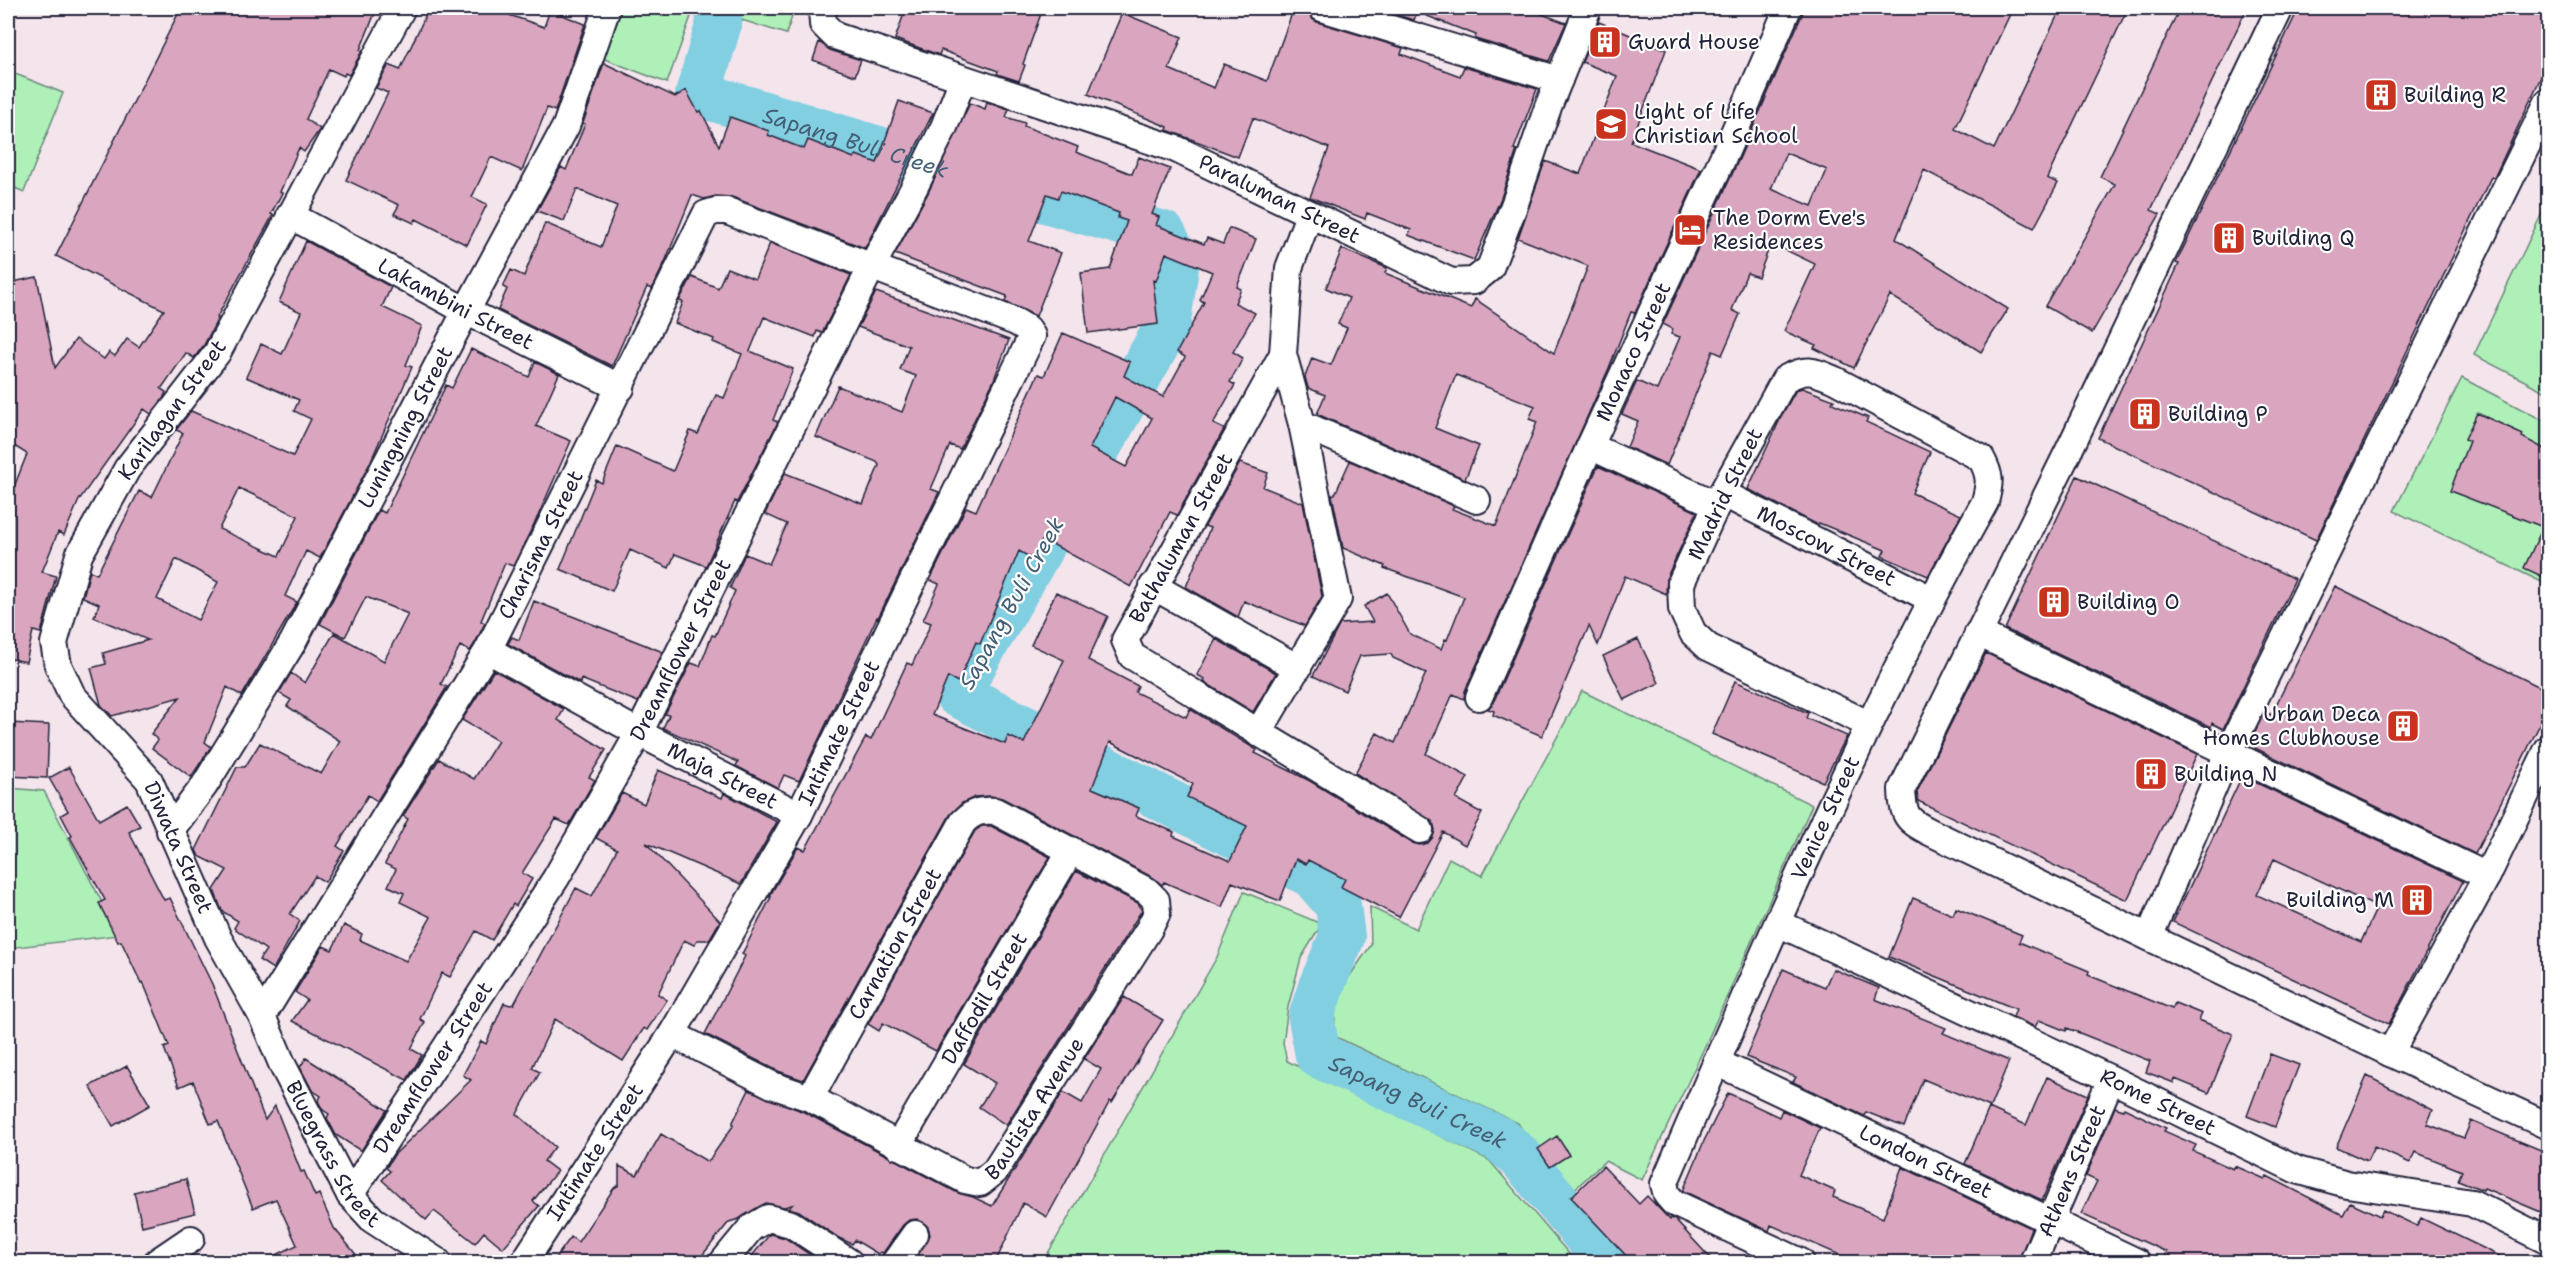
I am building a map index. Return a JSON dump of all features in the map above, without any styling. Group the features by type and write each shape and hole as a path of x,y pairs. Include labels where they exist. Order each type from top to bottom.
{"street":[{"name":"Karilagan Street","path":"72,695 58,665 54,643 79,555 127,469 217,353 402,8"},
{"name":"Luningning Street","path":"170,831 204,786 293,642 466,311 566,126 608,8"},
{"name":"Paraluman Street","path":"822,8 822,24 835,36 1176,149 1450,282 1474,281 1490,268 1587,10"},
{"path":"1322,8 1559,80"},
{"name":"Monaco Street","path":"1479,697 1590,446 1726,151 1788,8"},
{"path":"2280,8 2070,448 1902,789 1903,809 1911,822 2390,1053 2548,1126"},
{"name":"Dreamflower Street","path":"350,1195 556,878 639,733 915,186 944,127 963,79"},
{"path":"2149,937 2228,753 2548,102"},
{"name":"Charisma Street","path":"262,1016 488,650 706,214 727,211 872,268"},
{"name":"Lakambini Street","path":"290,215 466,311 621,388"},
{"name":"Bathaluman Street","path":"1258,733 1338,599 1302,424 1283,354 1289,268 1309,215"},
{"name":"Intimate Street","path":"524,1263 672,1034 799,815 1032,336 1028,329 1016,322 872,268"},
{"name":"Bathaluman Street","path":"1283,354 1125,640 1132,656 1420,830"},
{"name":"Madrid Street","path":"1868,724 1708,647 1693,633 1682,609 1681,583 1719,499 1781,386 1785,380 1798,372 1812,371 1835,380 1981,458"},
{"path":"1302,424 1477,500"},
{"name":"Moscow Street","path":"1590,446 1719,499 1931,599"},
{"name":"Venice Street","path":"1801,1263 1674,1203 1667,1195 1664,1184 1778,922 1868,724 1931,599 1985,502 1989,472 1981,458"},
{"path":"1153,586 1298,668"},
{"path":"1978,633 2487,876"},
{"name":"Maja Street","path":"488,650 639,733 799,815"},
{"name":"Diwata Street","path":"72,695 149,780 218,938 262,1016"},
{"path":"2390,1053 2487,876 2548,749"},
{"name":"Carnation Street","path":"810,1098 963,822 972,813 981,810 995,811 1071,850"},
{"name":"Bautista Avenue","path":"672,1034 772,1085 810,1098 964,1180 980,1183 995,1171 1157,913 1156,900 1147,891 1071,850"},
{"name":"Daffodil Street","path":"898,1146 1071,850"},
{"name":"Rome Street","path":"1778,922 2111,1079 2297,1170 2347,1184 2472,1203 2548,1241"},
{"name":"Bluegrass Street","path":"262,1016 283,1066 350,1195 373,1220 438,1263"},
{"name":"London Street","path":"1716,1062 2137,1263"},
{"name":"Athens Street","path":"2033,1263 2111,1079"},
{"path":"723,1263 751,1228 768,1218 790,1224 849,1263"},
{"path":"895,1263 915,1234"},
{"path":"157,1263 191,1239"}],"green space":[{"path":"620,8 694,8 667,83 602,58"},
{"path":"704,8 795,8 786,34"},
{"path":"8,71 63,93 24,192 8,185"},
{"path":"2545,207 2548,209 2548,393 2474,355"},
{"path":"2462,378 2548,423 2548,585 2394,511"},
{"path":"1582,691 1812,805 1705,1046 1642,1180 1605,1161 1566,1197 1518,1123 1334,1036 1336,996 1371,945 1370,907 1416,929 1449,858 1482,876"},
{"path":"8,788 44,791 119,935 8,948"},
{"path":"1244,892 1322,924 1301,958 1288,1007 1283,1043 1287,1061 1489,1160 1576,1262 1043,1262 1217,957"}],"building":[{"path":"181,8 377,8 360,50 362,51 349,75 345,73 344,76 329,69 306,119 320,129 304,152 299,148 280,192 282,193 271,214 273,215 204,345 194,358 186,353 161,389 166,392 163,399 151,414 144,409 79,500 64,535 58,532 42,572 56,576 41,633 33,631 26,662 8,658 8,502 27,454 8,442 8,283 37,277 55,368 76,339 104,359 109,352 115,356 127,339 139,347 164,310 56,256"},
{"path":"429,8 489,8 544,27 550,10 585,24 555,111 547,108 522,171 491,157 472,197 487,204 467,245 416,219 414,223 394,214 399,205 346,180 388,93 376,88 389,65 400,70"},
{"path":"906,8 1043,8 1019,81 941,50 939,55 895,39"},
{"path":"1294,8 1307,8 1311,18 1317,22 1403,48 1401,54 1460,76 1464,67 1537,89 1514,149 1517,150 1501,198 1474,260 1408,235 1411,230 1367,213 1365,219 1310,197 1329,148 1253,118 1238,157 1167,130 1168,127 1088,94 1122,13 1182,37 1169,69 1214,88 1224,64 1267,81"},
{"path":"1372,8 1545,8 1542,14 1566,23 1549,61 1475,39 1476,35 1417,12 1414,20"},
{"path":"1805,8 2013,8 1955,129 1994,149 2061,8 2128,8 2047,178 2058,183 2034,228 1924,170 1896,239 2008,309 1981,352 1890,295 1854,368 1814,348 1816,345 1784,331 1815,264 1771,243 1758,277 1747,273 1732,310 1740,314 1722,355 1713,351 1667,465 1627,447 1638,421 1622,414 1637,381 1657,390 1680,337 1671,334 1673,329 1663,324","holes":["1786,153 1827,170 1812,206 1771,189"]},
{"path":"2180,8 2247,8 2151,210 2160,214 2092,333 2045,306 2115,184 2100,177"},
{"path":"2299,8 2530,8 2548,16 2548,62 2494,178 2491,177 2316,540 2098,438 2179,264 2176,263"},
{"path":"1599,22 1666,50 1631,142 1701,169 1635,313 1631,312 1609,368 1465,691 1464,699 1453,694 1426,754 1468,777 1456,799 1482,813 1465,845 1443,832 1399,917 1341,887 1345,879 1308,860 1306,864 1296,859 1280,901 1232,882 1222,907 1164,882 1162,885 1154,878 1002,798 975,797 962,803 950,815 803,1080 778,1071 705,1034 745,956 742,954 771,897 769,897 798,847 805,850 866,737 871,740 907,663 912,665 931,623 923,620 939,584 930,580 966,507 976,511 1038,374 1044,376 1063,333 1130,362 1124,376 1163,397 1185,357 1177,352 1204,302 1200,300 1212,272 1166,253 1156,281 1153,280 1158,324 1088,333 1081,273 1110,269 1127,221 1118,218 1119,213 1061,191 1058,198 1047,194 1029,241 1061,253 1036,316 1005,302 1007,296 895,254 928,193 970,103 985,109 987,102 1009,109 1006,117 1078,147 1076,152 1132,174 1139,157 1170,169 1152,214 1159,217 1156,225 1204,244 1207,238 1223,244 1229,228 1256,239 1237,287 1241,289 1235,303 1255,313 1233,352 1243,358 1230,382 1235,385 1213,424 1224,429 1177,515 1170,512 1131,587 1043,539 1033,559 1019,551 980,644 976,642 958,682 948,677 932,715 1005,744 1008,736 1024,743 1064,660 1031,645 1056,592 1108,616 1088,660 1138,686 1135,692 1186,717 1190,709 1257,750 1255,753 1310,781 1412,843 1420,845 1428,843 1433,837 1435,830 1433,822 1355,773 1377,733 1395,743 1426,673 1393,658 1391,654 1360,656 1345,691 1313,676 1340,624 1373,622 1364,606 1387,593 1410,634 1441,649 1445,639 1447,640 1464,597 1384,568 1385,566 1343,548 1332,495 1335,494 1350,461 1454,506 1452,509 1496,526 1537,422 1529,419 1535,406 1456,375 1435,428 1479,446 1465,479 1317,414 1325,395 1308,388 1305,377 1312,358 1331,365 1347,328 1338,324 1349,298 1326,288 1342,249 1387,268 1385,273 1471,308 1475,299 1554,353 1588,266 1518,238 1545,161 1580,174 1617,76 1582,62","holes":["1115,397 1152,418 1126,467 1090,448","1110,742 1193,784 1187,797 1247,826 1230,861 1173,836 1174,832 1136,816 1139,808 1092,788"]},
{"path":"819,42 830,50 861,60 855,76 813,60"},
{"path":"604,63 675,97 686,90 698,112 701,111 719,146 730,117 769,131 768,135 804,149 808,140 854,158 856,155 877,163 899,101 933,113 865,248 732,197 716,196 704,199 692,195 665,262 652,289 647,287 612,366 498,310 507,289 503,287 511,270 524,276 545,223 601,247 617,206 577,189 564,221 537,211 561,167 566,170 585,124 583,123"},
{"path":"306,241 391,287 382,307 422,326 406,365 412,367 370,463 320,558 306,551 285,596 297,602 242,696 227,687 205,742 211,747 191,777 152,748 158,740 151,734 180,697 112,716 101,705 91,668 106,664 103,653 148,640 94,617 99,604 83,597 90,571 97,574 139,491 152,497 183,433 176,430 191,411 293,456 311,419 294,411 299,400 246,377 261,344 282,354 301,312 279,302","holes":["239,488 298,516 279,556 219,529","176,559 218,582 198,620 157,599"]},
{"path":"770,243 851,275 822,333 817,331 815,337 764,317 750,351 793,369 773,420 778,422 737,502 735,501 706,566 675,554 669,568 630,550 612,591 560,569 596,480 602,483 617,446 673,471 690,431 698,434 716,395 724,398 742,354 713,342 714,339 675,323 683,302 679,301 692,277 718,288 727,268 755,279"},
{"path":"876,292 1009,340 993,382 960,449 950,445 931,489 939,492 799,781 784,775 778,788 736,766 738,762 663,728 669,715 665,714 691,663 700,666 712,635 715,636 735,591 730,588 745,554 769,564 787,524 765,514 785,473 863,504 879,465 877,462 816,437 838,386 902,412 916,376 900,370 909,346 858,327"},
{"path":"471,349 529,377 535,362 559,374 536,426 571,441 513,566 505,563 481,621 485,623 475,643 470,651 460,646 441,684 447,687 377,801 368,795 337,846 344,851 325,882 315,876 290,914 300,921 273,969 259,960 266,950 234,928 238,921 222,911 214,890 227,870 199,856 196,850 237,767 245,767 260,743 321,774 340,741 287,706 291,700 279,693 291,673 305,683 334,633 384,661 408,614 366,597 345,637 320,624 379,510 385,513 446,385 452,388"},
{"path":"1802,388 1834,400 1832,403 1868,418 1866,422 1930,452 1912,493 1961,515 1928,576 1882,556 1885,550 1819,523 1818,525 1748,489 1782,415 1796,390"},
{"path":"2477,413 2523,434 2522,437 2548,451 2548,579 2524,568 2543,527 2450,491 2469,441 2465,439"},
{"path":"1240,463 1268,473 1263,487 1303,503 1322,596 1305,626 1244,601 1238,617 1186,587 1210,528 1205,526"},
{"path":"1598,466 1697,512 1667,577 1666,594 1625,576 1598,645 1589,626 1542,736 1493,715 1494,711 1488,709 1493,703"},
{"name":"Building O","path":"2077,476 2295,579 2223,729 2212,723 2211,727 2005,629"},
{"name":"Urban Deca Homes Clubhouse","path":"2335,586 2548,691 2548,708 2475,854 2255,748 2257,744 2250,741 2265,712 2271,715"},
{"path":"534,601 663,652 638,702 581,679 580,683 508,644 512,637 519,640"},
{"path":"1216,639 1276,673 1253,712 1204,682 1205,679 1197,675"},
{"path":"1638,639 1659,683 1624,700 1603,656"},
{"name":"Building N","path":"1986,653 2197,754 2127,900 1918,801 1917,792"},
{"path":"494,670 564,709 558,720 606,750 589,777 595,780 569,825 556,819 522,873 532,879 516,906 513,904 492,940 476,931 450,977 442,973 420,1019 425,1022 411,1049 422,1055 407,1080 292,1021 307,1000 295,992 323,946 332,950 344,925 362,934 360,940 406,961 431,917 400,902 404,893 388,886 396,869 385,864 408,819 403,816 439,759 474,779 498,741 462,720"},
{"path":"1735,681 1808,713 1806,718 1847,736 1823,782 1712,734"},
{"path":"8,723 49,725 47,778 8,776"},
{"path":"69,767 99,820 127,804 140,826 129,832 164,900 170,898 212,984 265,1120 275,1106 301,1172 304,1171 315,1196 319,1194 334,1228 363,1263 260,1263 297,1245 276,1199 253,1208 218,1121 210,1124 193,1081 179,1087 164,1048 169,1046 143,982 141,983 121,941 118,942 99,903 105,900 70,837 72,836 61,815 68,811 49,778"},
{"path":"658,770 722,798 724,793 777,822 741,884 646,843 720,921 709,940 697,940 694,945 684,940 658,994 667,1000 647,1030 644,1028 623,1061 555,1019 532,1068 540,1072 517,1114 555,1147 544,1161 557,1171 533,1201 539,1206 503,1248 484,1232 475,1243 434,1211 426,1220 382,1180 390,1171 386,1168 394,1155 471,1080 463,1075 481,1041 486,1044 504,1003 514,1004 576,888 592,896 617,849 596,838 622,793 644,804"},
{"name":"Building M","path":"2242,776 2463,881 2389,1024 2173,922","holes":["2274,859 2377,907 2361,942 2257,895"]},
{"path":"982,826 991,826 1050,857 936,1051 883,1023 879,1031 868,1024 975,831"},
{"path":"1076,871 1138,903 1142,910 1006,1125 979,1107 995,1083 964,1064"},
{"path":"1913,898 1953,915 1956,908 2022,935 2019,942 2089,971 2088,975 2172,1009 2175,1003 2202,1014 2199,1020 2233,1034 2209,1093 2175,1079 2174,1083 2146,1072 2150,1061 2067,1028 2066,1031 2039,1020 2035,1027 2013,1017 2016,1009 1889,957"},
{"path":"1783,969 1825,987 1833,969 1879,988 1875,999 1946,1028 1943,1033 2009,1061 1990,1107 1923,1079 1904,1127 1866,1112 1864,1116 1793,1082 1796,1077 1746,1057"},
{"path":"1124,997 1163,1020 1112,1103 1110,1101 1047,1217 1023,1203 995,1263 913,1263 930,1235 928,1227 917,1219 909,1220 903,1225 883,1253 878,1254 855,1240 852,1244 839,1238 799,1211 789,1208 792,1205 784,1207 766,1203 739,1219 729,1222 696,1263 552,1263 571,1237 578,1242 614,1188 619,1185 619,1166 637,1175 661,1134 708,1162 733,1126 749,1090 804,1112 958,1193 992,1206 1063,1092 1082,1103 1101,1069 1084,1059"},
{"path":"2270,1054 2299,1065 2275,1127 2247,1116"},
{"path":"306,1058 387,1110 361,1151 336,1135 327,1118 329,1114 323,1110 318,1101 321,1096 312,1090 300,1067"},
{"path":"127,1066 150,1105 113,1126 90,1086"},
{"path":"2367,1076 2433,1110 2427,1124 2464,1138 2471,1121 2548,1153 2548,1215 2484,1188 2483,1190 2458,1180 2462,1171 2415,1152 2410,1163 2374,1147 2367,1161 2336,1147"},
{"path":"2047,1077 2088,1095 2042,1200 1965,1164 1989,1108 2026,1125"},
{"path":"1728,1093 1779,1117 1782,1110 1820,1128 1799,1175 1835,1191 1833,1197 1883,1218 1902,1167 2031,1228 2018,1263 1858,1263 1771,1225 1769,1231 1683,1191"},
{"path":"2115,1107 2123,1110 2124,1108 2166,1128 2164,1131 2196,1145 2193,1151 2233,1169 2235,1166 2265,1179 2267,1176 2343,1215 2350,1202 2380,1216 2383,1210 2417,1226 2421,1218 2514,1263 2162,1263 2167,1252 2081,1214 2097,1181 2086,1176"},
{"path":"1557,1136 1569,1155 1550,1167 1538,1149"},
{"path":"1603,1166 1639,1204 1647,1196 1670,1220 1674,1219 1715,1263 1633,1263 1571,1197"},
{"path":"186,1179 195,1213 142,1226 134,1192"},
{"path":"770,1234 785,1238 822,1263 746,1263"}],"waterway":[{"name":"Sapang Buli Creek","path":"718,8 719,23 698,94 1163,234 1177,260 1167,327 957,694 1312,875 1338,905 1342,937 1311,1018 1318,1055 1501,1140 1520,1157 1608,1262"}],"place":[{"name":"Guard House","path":"1605,42"},
{"name":"Building R","path":"2381,95"},
{"name":"Light of Life Christian School","path":"1611,124"},
{"name":"The Dorm Eve's Residences","path":"1690,230"},
{"name":"Building Q","path":"2229,238"},
{"name":"Building P","path":"2145,414"},
{"name":"Building O","path":"2054,602"},
{"name":"Urban Deca Homes Clubhouse","path":"2403,726"},
{"name":"Building N","path":"2151,774"},
{"name":"Building M","path":"2417,900"}]}
